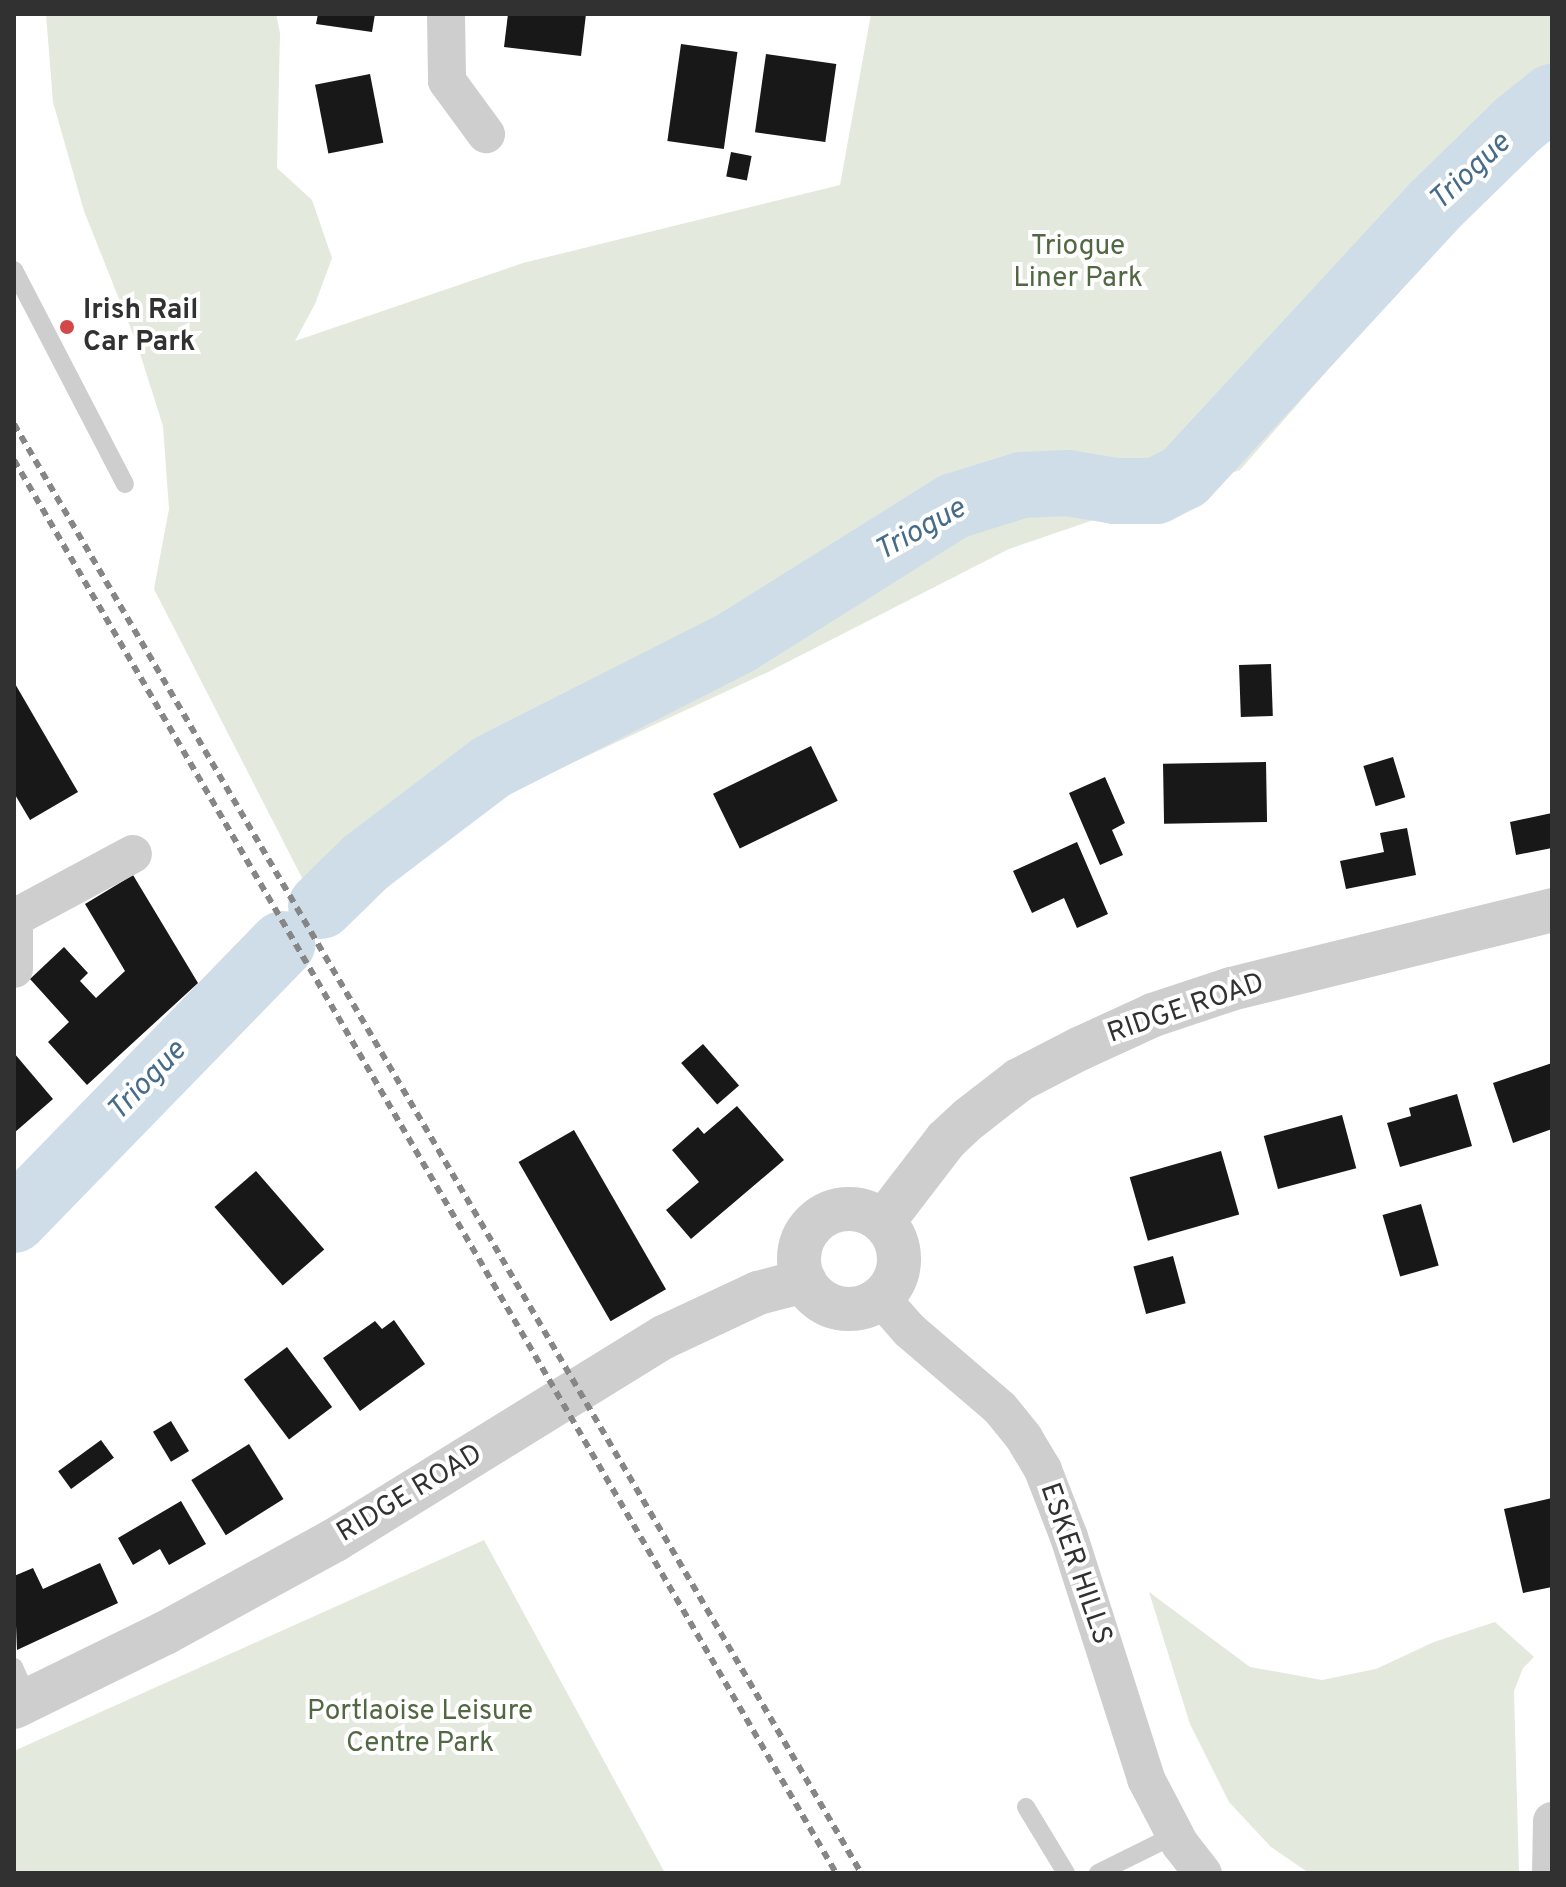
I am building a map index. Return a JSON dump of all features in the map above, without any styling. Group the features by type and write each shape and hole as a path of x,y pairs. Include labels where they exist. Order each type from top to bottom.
{"street":[{"path":"446,14 447,81 486,134"},
{"path":"14,969 14,918 133,854"},
{"name":"RIDGE ROAD","path":"883,1222 946,1140 970,1118 1019,1080 1079,1049 1153,1015 1231,989 1552,910"},
{"path":"844,1209 861,1210 883,1222 897,1243 899,1260 896,1277 881,1298 858,1309 841,1309 813,1294 804,1281 799,1249 815,1221 844,1209"},
{"name":"RIDGE ROAD","path":"19,1692 165,1633 335,1540 664,1337 758,1293 804,1281"},
{"name":"ESKER HILLS","path":"881,1298 909,1330 1000,1408 1024,1438 1043,1470 1069,1537 1146,1779 1175,1835 1203,1873"},
{"path":"1551,1873 1552,1821"}],"lane":[{"path":"14,270 125,484"},
{"path":"1026,1807 1066,1873"},
{"path":"1098,1873 1175,1835"}],"green space":[{"name":"Triogue Liner Park","path":"46,14 276,14 280,33 277,168 312,200 332,258 315,304 295,341 523,263 840,185 871,14 1552,14 1552,114 1240,470 1009,549 768,672 503,795 351,885 320,913 154,589 169,509 163,426 137,344 84,211 53,102"},
{"name":"Portlaoise Leisure Centre Park","path":"484,1540 665,1873 14,1873 14,1751"},
{"path":"1149,1592 1250,1667 1322,1680 1376,1669 1434,1642 1495,1622 1534,1657 1523,1668 1514,1691 1519,1873 1309,1873 1271,1847 1229,1802 1190,1724"}],"building":[{"path":"318,14 375,14 372,32 316,24"},
{"path":"508,14 586,14 581,56 504,47"},
{"path":"681,44 737,52 724,149 667,141"},
{"path":"766,54 836,64 825,142 755,132"},
{"path":"370,74 383,143 328,153 315,85"},
{"path":"731,152 752,156 747,181 726,177"},
{"path":"1271,664 1273,716 1241,717 1239,665"},
{"path":"14,682 78,792 30,820 14,793"},
{"path":"811,746 838,801 740,849 713,794"},
{"path":"1393,757 1405,797 1376,806 1363,766"},
{"path":"1266,762 1267,822 1164,824 1163,764"},
{"path":"1105,777 1125,823 1112,830 1123,855 1100,865 1069,793"},
{"path":"1552,813 1552,848 1516,855 1510,822"},
{"path":"1407,828 1416,875 1346,889 1340,861 1384,852 1380,833"},
{"path":"1077,842 1108,914 1077,928 1064,898 1032,913 1013,871"},
{"path":"133,875 198,983 87,1085 48,1042 69,1022 30,979 64,947 88,973 80,981 96,998 125,971 85,904"},
{"path":"703,1044 739,1086 717,1105 681,1063"},
{"path":"14,1053 53,1099 14,1133"},
{"path":"1552,1063 1552,1129 1513,1143 1493,1083"},
{"path":"1457,1094 1472,1146 1400,1167 1387,1123 1411,1116 1409,1108"},
{"path":"737,1106 784,1160 691,1239 666,1210 699,1182 672,1150 698,1127 704,1134"},
{"path":"1342,1115 1356,1168 1278,1189 1264,1136"},
{"path":"574,1130 666,1289 611,1321 519,1162"},
{"path":"1221,1151 1239,1214 1148,1241 1130,1177"},
{"path":"256,1171 324,1249 283,1286 214,1207"},
{"path":"1421,1204 1439,1266 1400,1277 1383,1215"},
{"path":"1173,1256 1186,1303 1146,1314 1133,1267"},
{"path":"394,1320 425,1364 360,1411 323,1358 375,1321 382,1329"},
{"path":"287,1347 332,1407 289,1439 244,1379"},
{"path":"171,1421 189,1451 171,1462 153,1432"},
{"path":"101,1440 114,1458 71,1489 58,1471"},
{"path":"249,1444 283,1499 226,1535 191,1480"},
{"path":"1552,1498 1552,1587 1523,1593 1504,1509"},
{"path":"181,1501 206,1544 169,1565 160,1549 133,1565 118,1538"},
{"path":"100,1563 118,1603 17,1650 14,1576 33,1568 43,1589"}],"waterway":[{"name":"Triogue","path":"321,906 366,862 491,767 737,642 954,506 1022,485 1068,483 1115,491 1156,491 1184,477 1433,207 1517,125 1552,97"},
{"name":"Triogue","path":"14,1220 282,944"}],"railway":[{"path":"14,424 861,1873"},
{"path":"14,460 836,1873"}],"place":[{"name":"Irish Rail Car Park","path":"67,327"}]}
